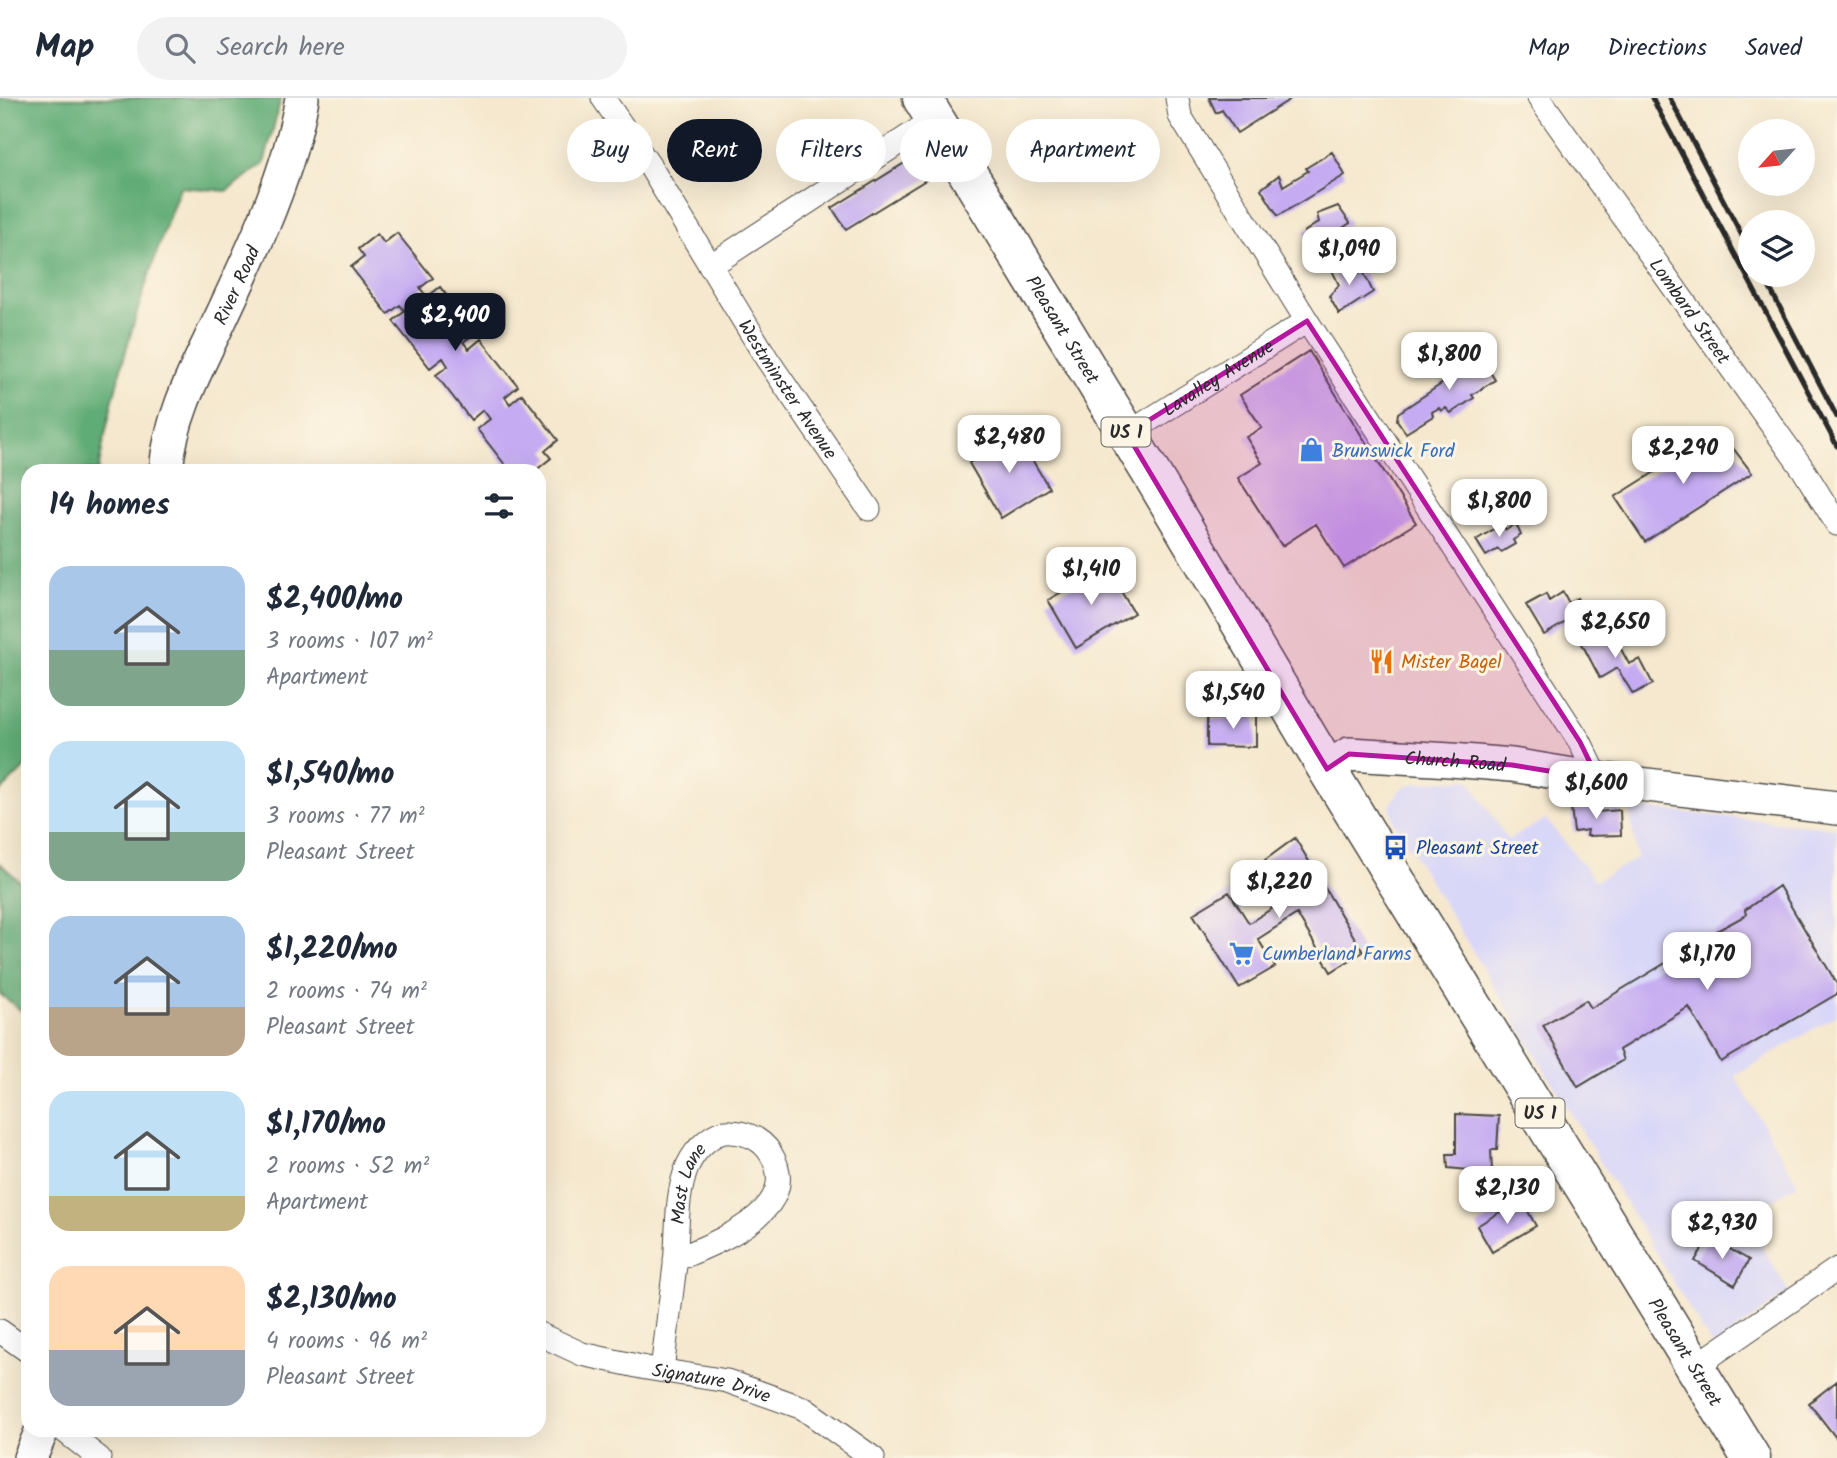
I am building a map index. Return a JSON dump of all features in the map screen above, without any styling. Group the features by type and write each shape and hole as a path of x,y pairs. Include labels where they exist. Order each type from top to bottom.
{"highway":[{"name":"Pleasant Street","path":"929,108 1327,769 1751,1458"}],"street":[{"name":"River Road","path":"166,464 180,409 274,193 302,98"},
{"name":"Westminster Avenue","path":"603,98 650,168 767,359 869,509"},
{"path":"1177,98 1180,116 1307,321 1580,742 1598,779"},
{"name":"Lombard Street","path":"1539,98 1803,469 1837,524"},
{"path":"710,266 929,108"},
{"name":"Lavalley Avenue","path":"1127,434 1307,321"},
{"name":"Church Road","path":"1327,769 1349,754 1512,765 1598,779 1837,808"},
{"name":"Mast Lane","path":"662,1370 681,1191 687,1167 695,1152 708,1140 727,1131 748,1134 767,1147 777,1164 776,1193 761,1213 734,1234 675,1260"},
{"path":"1696,1366 1837,1269"},
{"path":"0,1331 21,1346"},
{"name":"Signature Drive","path":"546,1337 582,1354 727,1381 803,1408 873,1458"},
{"path":"30,1458 39,1437"},
{"path":"72,1437 99,1458"}],"highlighted area":[{"path":"1307,321 1580,742 1598,779 1512,765 1349,754 1327,769 1127,434"}],"shaded area":[{"path":"1469,779 1508,840 1546,819 1596,881 1637,858 1629,807 1837,828 1837,1015 1735,1076 1798,1184 1745,1217 1789,1292 1713,1347 1394,822 1390,806 1400,790 1406,786"}],"green space":[{"path":"0,98 281,98 264,164 226,191 180,187 133,327 113,399 99,464 21,464 21,771 0,792"},
{"path":"0,863 21,882 21,1010 0,994"}],"building":[{"path":"1209,98 1292,98 1237,133 1222,110 1216,113"},
{"path":"1332,152 1345,175 1278,216 1261,189 1279,175 1283,186"},
{"path":"900,166 900,182 922,182 846,229 832,208 874,182 886,182 886,175"},
{"path":"1338,206 1350,223 1314,247 1304,232 1319,222 1317,214"},
{"path":"397,233 433,278 420,288 427,297 440,287 476,333 463,342 469,349 481,339 518,386 505,397 510,404 522,394 558,440 545,451 551,458 544,464 504,464 477,429 490,419 483,410 471,420 436,375 448,366 443,358 430,368 393,321 405,311 400,305 388,314 351,267 364,257 358,249 377,234 384,243"},
{"path":"1348,258 1356,274 1363,271 1373,292 1339,314 1329,296 1339,285 1332,270"},
{"path":"1476,350 1495,380 1451,413 1446,408 1441,411 1439,408 1432,412 1433,416 1406,433 1397,420 1398,413 1455,375 1450,366"},
{"name":"Brunswick Ford","path":"1309,351 1416,523 1344,568 1316,524 1282,546 1238,478 1262,463 1246,437 1262,428 1240,395"},
{"path":"1015,431 1049,488 1001,518 969,463"},
{"path":"1720,431 1752,473 1645,542 1615,497"},
{"path":"1502,524 1506,530 1516,524 1521,535 1513,540 1515,544 1486,556 1476,540"},
{"path":"1106,566 1134,613 1076,648 1048,600"},
{"path":"1563,592 1569,603 1577,598 1584,611 1544,635 1526,605 1546,594 1549,601"},
{"path":"1608,625 1629,664 1640,659 1653,684 1633,694 1617,668 1600,678 1581,642"},
{"path":"1232,713 1256,714 1256,747 1207,746 1207,719 1232,719"},
{"path":"1596,806 1597,812 1620,810 1621,835 1587,836 1588,830 1574,832 1571,807"},
{"name":"Cumberland Farms","path":"1295,838 1363,952 1331,972 1297,914 1258,939 1275,967 1239,988 1193,914 1229,892 1249,923 1287,899 1265,860"},
{"path":"1779,886 1837,984 1837,994 1721,1062 1689,1007 1619,1050 1623,1060 1578,1087 1543,1025 1586,1000 1591,1008 1712,935 1714,940 1717,938 1715,932 1746,915 1745,910"},
{"path":"1456,1114 1499,1116 1497,1150 1491,1150 1492,1172 1479,1174 1479,1171 1448,1168 1447,1154 1456,1154"},
{"path":"1521,1199 1536,1226 1492,1252 1477,1226"},
{"path":"1709,1237 1749,1260 1735,1285 1695,1261"},
{"path":"1837,1381 1837,1439 1809,1403"}],"railway":[{"path":"1652,98 1837,446"},
{"path":"1670,98 1738,228"},
{"path":"1769,287 1837,417"}],"place":[{"name":"Brunswick Ford","path":"1312,450"},
{"name":"Mister Bagel","path":"1381,661"},
{"name":"Pleasant Street","path":"1396,847"},
{"name":"Cumberland Farms","path":"1242,953"}]}
